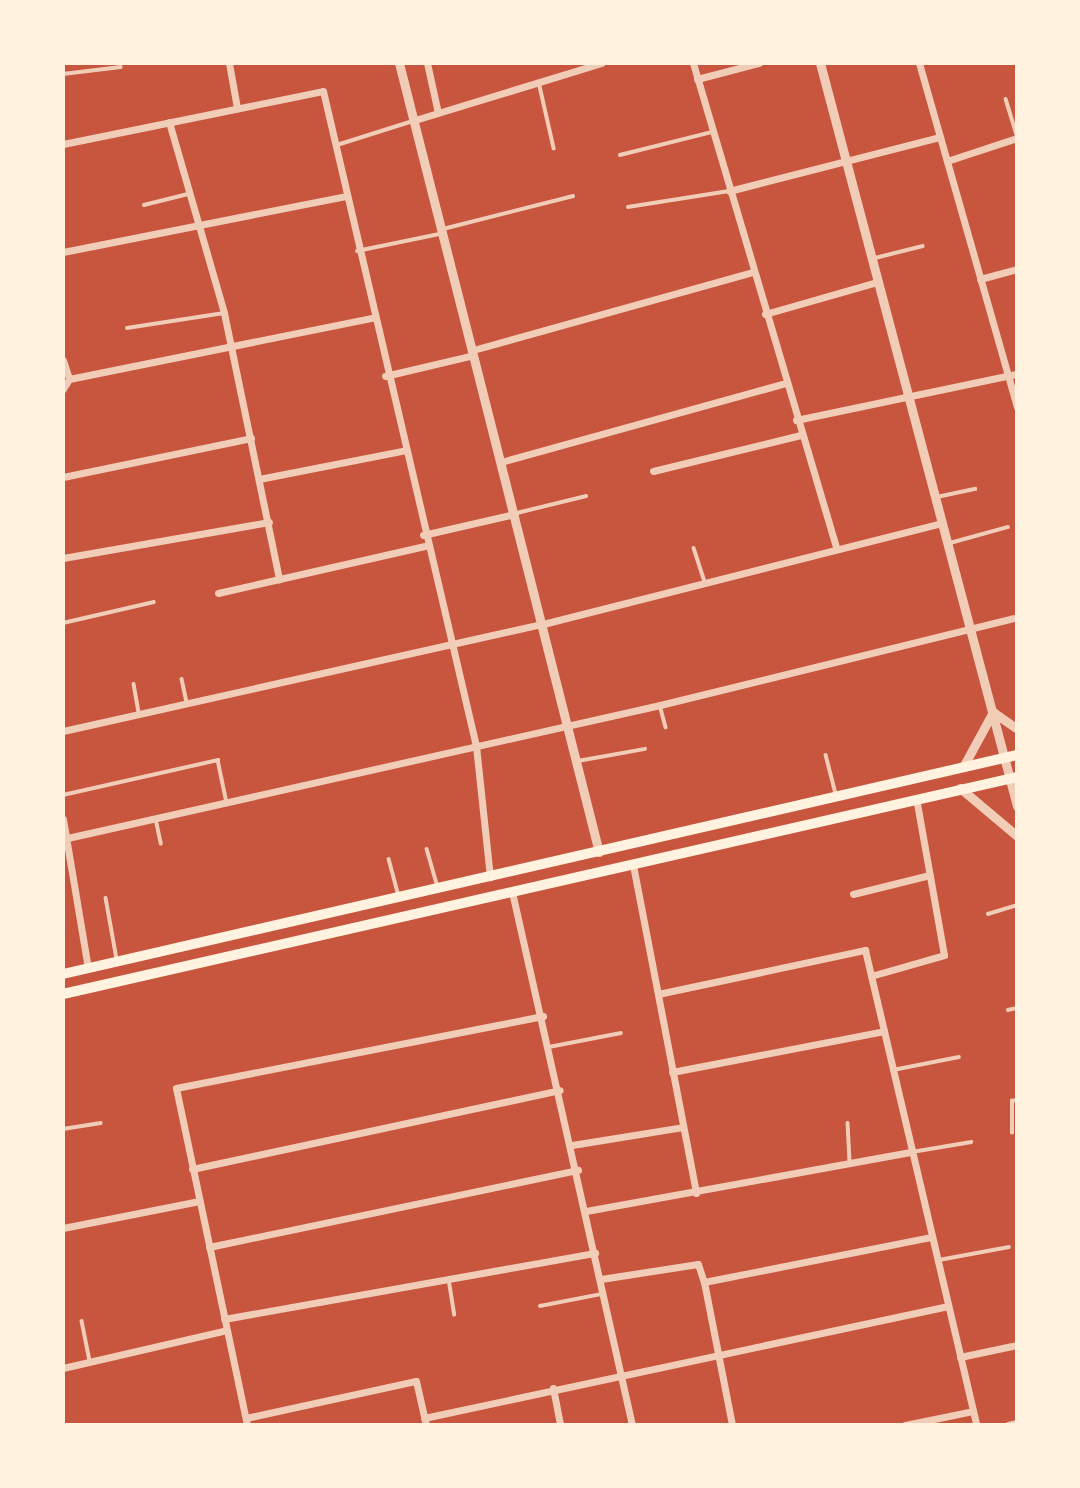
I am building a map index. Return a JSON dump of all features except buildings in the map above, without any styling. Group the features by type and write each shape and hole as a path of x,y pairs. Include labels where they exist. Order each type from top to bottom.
{"main road":[{"path":"63,974 599,852 836,793 1011,757"},
{"path":"920,776 927,785 920,797"},
{"path":"63,994 1013,777"},
{"path":"599,852 604,872"}],"street":[{"path":"229,63 237,108"},
{"path":"399,63 579,761 599,852"},
{"path":"427,63 438,113"},
{"path":"415,121 539,80 602,63"},
{"path":"693,63 752,272 836,547"},
{"path":"697,79 759,63"},
{"path":"820,63 993,712 1011,757 1017,806"},
{"path":"919,63 1017,407"},
{"path":"63,144 323,91 402,451 476,746 490,877"},
{"path":"169,122 200,224 232,346 279,579"},
{"path":"729,191 940,137"},
{"path":"947,161 1017,137"},
{"path":"63,252 345,196"},
{"path":"980,279 1017,269"},
{"path":"385,376 752,272"},
{"path":"765,314 877,282"},
{"path":"69,379 372,318"},
{"path":"63,360 69,379 63,390"},
{"path":"796,420 907,394 1017,374"},
{"path":"501,461 785,383"},
{"path":"653,471 801,435"},
{"path":"63,477 250,438"},
{"path":"259,479 402,451"},
{"path":"423,535 515,514"},
{"path":"63,558 269,522"},
{"path":"63,731 542,624 836,547 942,523"},
{"path":"218,593 425,546"},
{"path":"65,839 228,805 660,705 1017,617"},
{"path":"993,712 1017,729"},
{"path":"963,767 993,712"},
{"path":"960,788 1017,836"},
{"path":"871,976 943,955 920,797"},
{"path":"63,819 89,968"},
{"path":"633,865 696,1193"},
{"path":"853,894 930,875"},
{"path":"512,892 578,1170 632,1425"},
{"path":"657,994 865,950 976,1425"},
{"path":"543,1016 176,1088 246,1421 416,1381 425,1422 621,1372 948,1306"},
{"path":"673,1072 884,1031"},
{"path":"192,1169 559,1090"},
{"path":"572,1145 683,1127"},
{"path":"586,1211 912,1152"},
{"path":"209,1247 578,1170"},
{"path":"63,1228 199,1201"},
{"path":"704,1282 932,1237"},
{"path":"224,1319 595,1253"},
{"path":"601,1279 698,1264 722,1353 732,1425"},
{"path":"63,1368 227,1330"},
{"path":"960,1357 1017,1345"},
{"path":"553,1388 560,1425"},
{"path":"905,1425 973,1411"},
{"path":"1008,1425 1017,1423"}],"lane":[{"path":"63,74 121,67"},
{"path":"539,80 554,148"},
{"path":"1006,99 1017,137"},
{"path":"334,146 415,121"},
{"path":"620,155 712,132"},
{"path":"628,207 729,191"},
{"path":"144,205 191,193"},
{"path":"357,251 442,232 573,196"},
{"path":"871,258 923,246"},
{"path":"127,328 224,313"},
{"path":"935,497 975,489"},
{"path":"515,514 586,496"},
{"path":"948,544 1008,527"},
{"path":"694,548 705,582"},
{"path":"63,623 155,603"},
{"path":"183,678 187,704"},
{"path":"135,684 139,713"},
{"path":"660,705 666,727"},
{"path":"579,761 645,749"},
{"path":"825,755 836,793"},
{"path":"63,796 218,760 228,805"},
{"path":"156,819 161,843"},
{"path":"427,849 438,889"},
{"path":"389,859 400,898"},
{"path":"106,898 117,961"},
{"path":"988,914 1017,905"},
{"path":"1008,1010 1017,1008"},
{"path":"550,1047 621,1033"},
{"path":"893,1070 960,1057"},
{"path":"1012,1133 1012,1101 1017,1100"},
{"path":"63,1129 101,1123"},
{"path":"848,1123 850,1164"},
{"path":"912,1152 971,1142"},
{"path":"938,1261 1009,1247"},
{"path":"449,1279 454,1315"},
{"path":"540,1306 604,1294"},
{"path":"82,1321 90,1362"}]}
